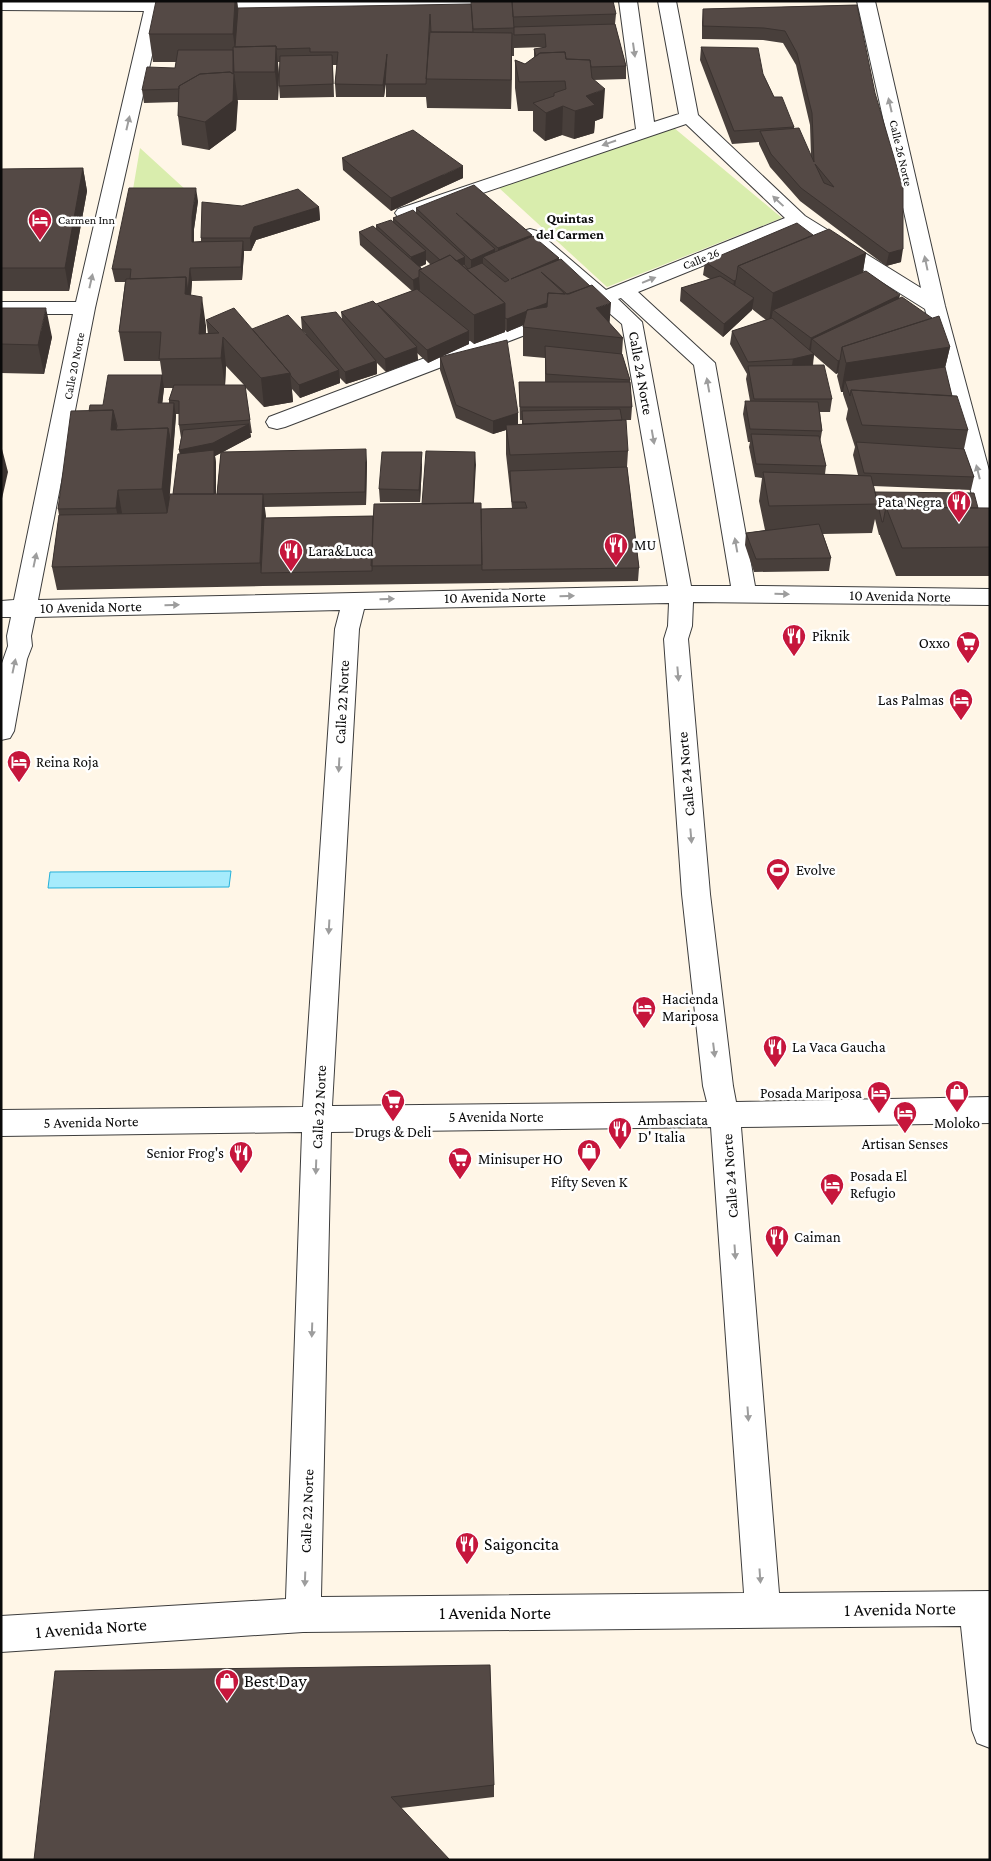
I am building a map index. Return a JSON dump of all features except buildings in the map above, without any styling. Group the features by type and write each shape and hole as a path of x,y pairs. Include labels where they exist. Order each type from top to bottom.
{"street":[{"path":"1,5 522,1"},
{"path":"628,1 646,130"},
{"path":"668,1 689,116 798,220 935,306"},
{"name":"Calle 26 Norte","path":"866,1 935,306 990,519"},
{"name":"Calle 20 Norte","path":"1,731 15,659 20,646 13,608 85,308 155,3"},
{"path":"405,213 689,116"},
{"path":"476,188 492,202"},
{"name":"Calle 26","path":"277,422 614,294 798,220"},
{"name":"Calle 24 Norte","path":"515,221 704,363 744,593"},
{"name":"Calle 24 Norte","path":"614,294 632,322 681,594 680,626 676,639 695,884 718,1086 725,1116 763,1611"},
{"path":"1,308 85,308"},
{"name":"10 Avenida Norte","path":"13,608 744,593 990,597"},
{"name":"Calle 22 Norte","path":"303,1615 317,1118 346,629 354,600"},
{"name":"5 Avenida Norte","path":"1,1123 317,1118 725,1116 990,1110"},
{"path":"983,1608 990,1730"},
{"name":"1 Avenida Norte","path":"1,1634 303,1615 983,1608"}],"green space":[{"path":"673,127 782,218 607,287 498,187"},
{"path":"140,148 198,201 131,201"}],"water":[{"path":"231,871 229,887 48,888 50,872"}],"place":[{"name":"Carmen Inn","path":"40,241"},
{"name":"Pata Negra","path":"959,523"},
{"name":"MU","path":"616,566"},
{"name":"Lara&Luca","path":"291,572"},
{"name":"Piknik","path":"794,657"},
{"name":"Oxxo","path":"968,664"},
{"name":"Las Palmas","path":"961,721"},
{"name":"Reina Roja","path":"19,783"},
{"name":"Evolve","path":"778,891"},
{"name":"Hacienda Mariposa","path":"644,1029"},
{"name":"La Vaca Gaucha","path":"775,1068"},
{"name":"Moloko","path":"957,1113"},
{"name":"Posada Mariposa","path":"879,1114"},
{"name":"Drugs & Deli","path":"393,1122"},
{"name":"Artisan Senses","path":"905,1134"},
{"name":"Ambasciata D' Italia","path":"620,1150"},
{"name":"Fifty Seven K","path":"589,1172"},
{"name":"Senior Frog's","path":"241,1174"},
{"name":"Minisuper HO","path":"460,1180"},
{"name":"Posada El Refugio","path":"832,1206"},
{"name":"Caiman","path":"777,1258"},
{"name":"Saigoncita","path":"467,1565"},
{"name":"Best Day","path":"227,1702"}],"district":[{"name":"Quintas del Carmen","path":"570,226"}]}
